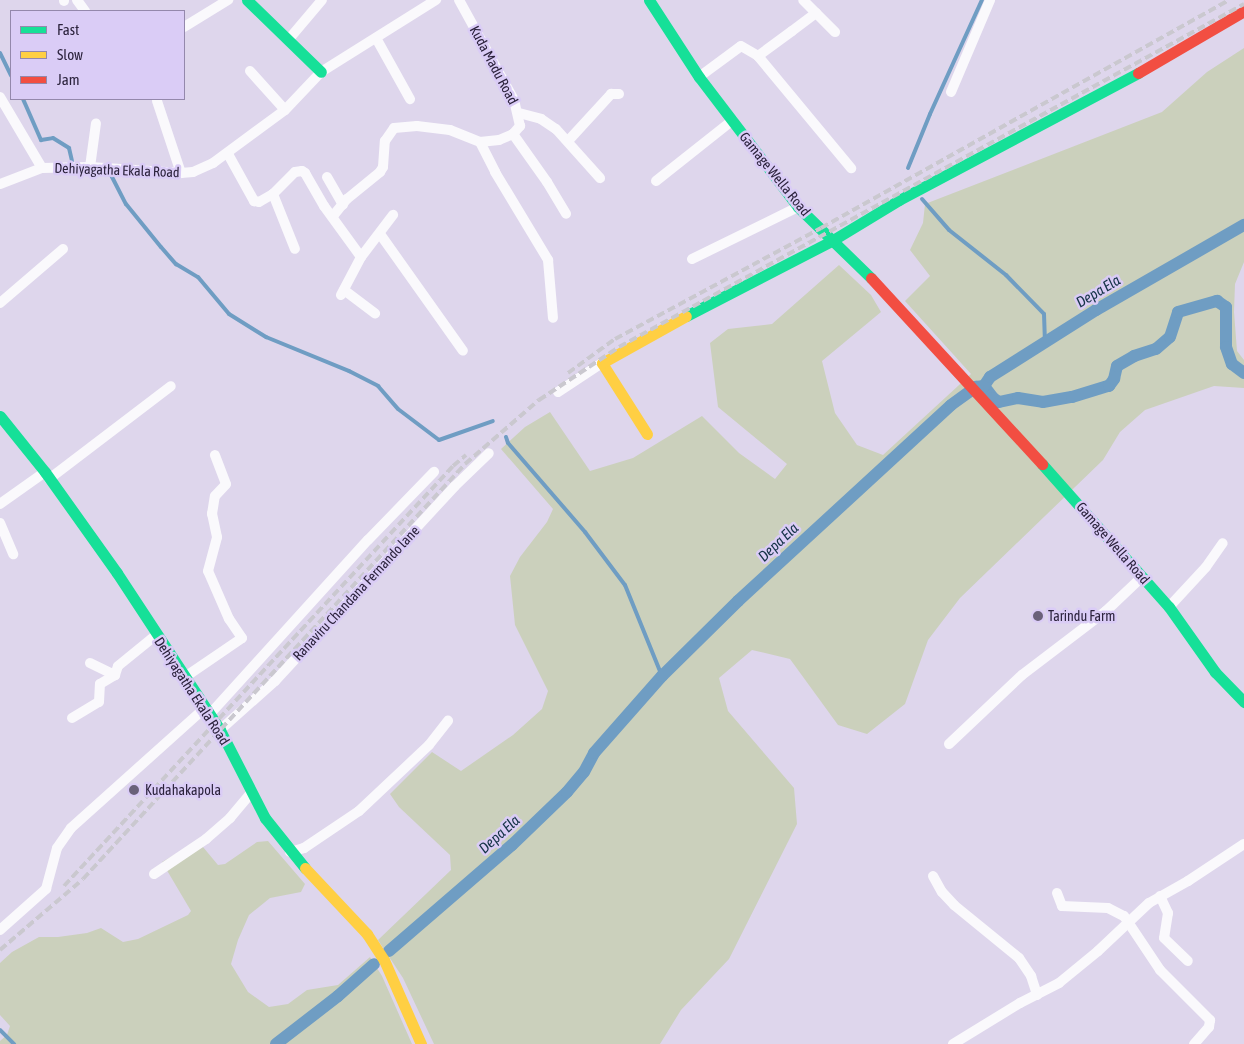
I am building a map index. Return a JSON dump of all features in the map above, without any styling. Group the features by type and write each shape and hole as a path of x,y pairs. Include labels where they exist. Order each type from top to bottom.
{"street":[{"path":"76,0 84,10"},
{"path":"185,26 228,0"},
{"path":"247,0 321,72"},
{"path":"289,40 322,0"},
{"name":"Dehiyagatha Ekala Road","path":"0,184 42,168 90,167 181,173 193,172 228,154 285,110 321,72 376,38 421,4 436,0"},
{"name":"Kuda Madu Road","path":"459,0 514,100 519,113 520,126 513,134"},
{"name":"Gamage Wella Road","path":"649,0 699,77 798,207 887,293 975,390 1169,607 1215,672 1244,702"},
{"path":"803,0 835,32"},
{"path":"951,92 990,0"},
{"path":"558,392 602,363 678,320 833,240 899,200 1145,69 1244,11"},
{"path":"758,56 816,13"},
{"path":"376,38 410,99"},
{"path":"699,77 741,46 758,56 851,168"},
{"path":"250,71 285,110"},
{"path":"568,141 611,94 619,94"},
{"path":"0,97 42,168"},
{"path":"157,101 181,173"},
{"path":"519,113 541,119 568,141 600,178"},
{"path":"656,181 733,120"},
{"path":"90,167 96,123"},
{"path":"333,216 343,204 380,172 383,167 385,141 394,128 416,126 450,130 480,142 499,140 513,134 566,214"},
{"path":"480,142 495,172 548,260 554,318"},
{"path":"228,154 254,201 259,202 273,194 295,172 302,171 361,257"},
{"path":"327,177 343,204"},
{"path":"273,194 295,250"},
{"path":"692,259 798,207"},
{"path":"375,313 342,292 361,257 393,215"},
{"path":"380,234 463,351"},
{"path":"0,303 63,249"},
{"path":"602,363 647,434"},
{"path":"0,504 47,476 171,386"},
{"name":"Dehiyagatha Ekala Road","path":"0,416 47,476 117,573 156,635 208,711 220,730 265,818 290,852 367,934 384,960 421,1044"},
{"name":"Ranaviru Chandana Fernando lane","path":"220,730 276,681 454,486 489,453"},
{"path":"184,677 242,638 229,619 208,571 218,537 212,514 215,496 226,484 215,455"},
{"path":"0,930 46,889 58,848 71,828 208,711 434,472"},
{"path":"0,523 13,554"},
{"path":"1169,607 1206,567 1223,543"},
{"path":"949,744 1022,675 1106,610 1142,577"},
{"path":"72,718 99,702 100,684 115,675 118,666 156,635"},
{"path":"90,663 115,675"},
{"path":"290,852 304,848 359,811 429,745 448,721"},
{"path":"154,874 206,839 230,818 251,793"},
{"path":"959,1043 1066,978 1137,913 1160,896 1188,881 1244,844"},
{"path":"934,876 942,892 954,905 1018,958 1031,976 1036,995"},
{"path":"1057,894 1062,906 1108,908 1118,911 1129,922 1160,970 1210,1020 1209,1028 1194,1044"},
{"path":"1160,896 1168,913 1164,938 1188,960"}],"green space":[{"path":"1244,48 1244,262 1235,284 1234,312 1237,351 1244,360 1244,388 1214,386 1145,410 1120,432 1103,460 960,598 928,640 905,704 867,734 838,725 790,659 752,650 719,678 728,711 794,788 797,824 729,959 681,1010 660,1044 434,1044 403,978 378,940 451,870 450,855 399,807 390,794 432,752 461,771 513,735 542,709 548,691 515,625 510,576 520,557 547,522 553,509 501,449 525,427 550,412 590,471 633,458 702,416 739,453 775,479 787,464 718,407 710,343 728,329 772,324 839,265 871,295 881,312 822,361 835,413 857,445 883,455 971,374 905,301 930,276 910,250 923,223 925,204 1162,112 1207,72"},
{"path":"198,841 218,865 225,864 257,842 268,841 305,884 301,892 270,898 249,915 238,940 231,964 248,992 269,1007 288,1004 307,990 338,985 370,957 382,976 412,1044 0,1044 0,1041 7,1035 10,1026 0,1015 0,963 12,952 39,937 58,937 87,933 101,928 123,942 138,939 188,915 191,911 162,862"}],"waterway":[{"path":"908,168 930,114 982,0"},
{"path":"0,53 10,74"},
{"path":"23,100 41,140 53,138 69,148 72,161"},
{"path":"75,173 110,173 126,204 161,247 176,264 198,277 229,314 266,337 349,371 378,386 398,409 439,440 493,421"},
{"path":"922,199 949,230 1006,275 1044,314 1045,343"},
{"name":"Depa Ela","path":"389,951 512,845 567,792 584,772 594,753 662,676 738,601 951,405 976,387 984,386 990,377 1096,310 1244,225"},
{"path":"984,386 993,398 999,402 1018,398 1043,402 1072,397 1109,386 1114,379 1117,366 1134,356 1156,349 1170,337 1178,312 1217,301 1226,307 1226,347 1232,364 1244,373"},
{"path":"506,437 508,443 585,532 625,585 662,676"},
{"name":"Depa Ela","path":"276,1044 338,996 374,964"},
{"path":"0,1030 14,1044"}],"railway":[{"path":"568,373 615,339 821,228 1229,0"},
{"path":"0,950 83,879 465,464 539,400 619,347 1244,4"},
{"path":"64,886 453,466 466,455"}],"traffic: fast":[{"path":"247,0 321,72"},
{"path":"649,0 699,77 798,207 871,278"},
{"path":"686,316 833,240 899,200 1138,73"},
{"path":"0,416 45,472 117,573 220,730 265,818 305,868"},
{"path":"1042,464 1169,607 1215,672 1244,702"}],"traffic: slow":[{"path":"647,434 602,363 686,316"},
{"path":"305,868 367,934 384,960 421,1044"}],"traffic: jam":[{"path":"1138,73 1244,11"},
{"path":"871,278 1042,464"}],"place":[{"name":"Tarindu Farm","path":"1038,616"},
{"name":"Kudahakapola","path":"134,790"}]}
